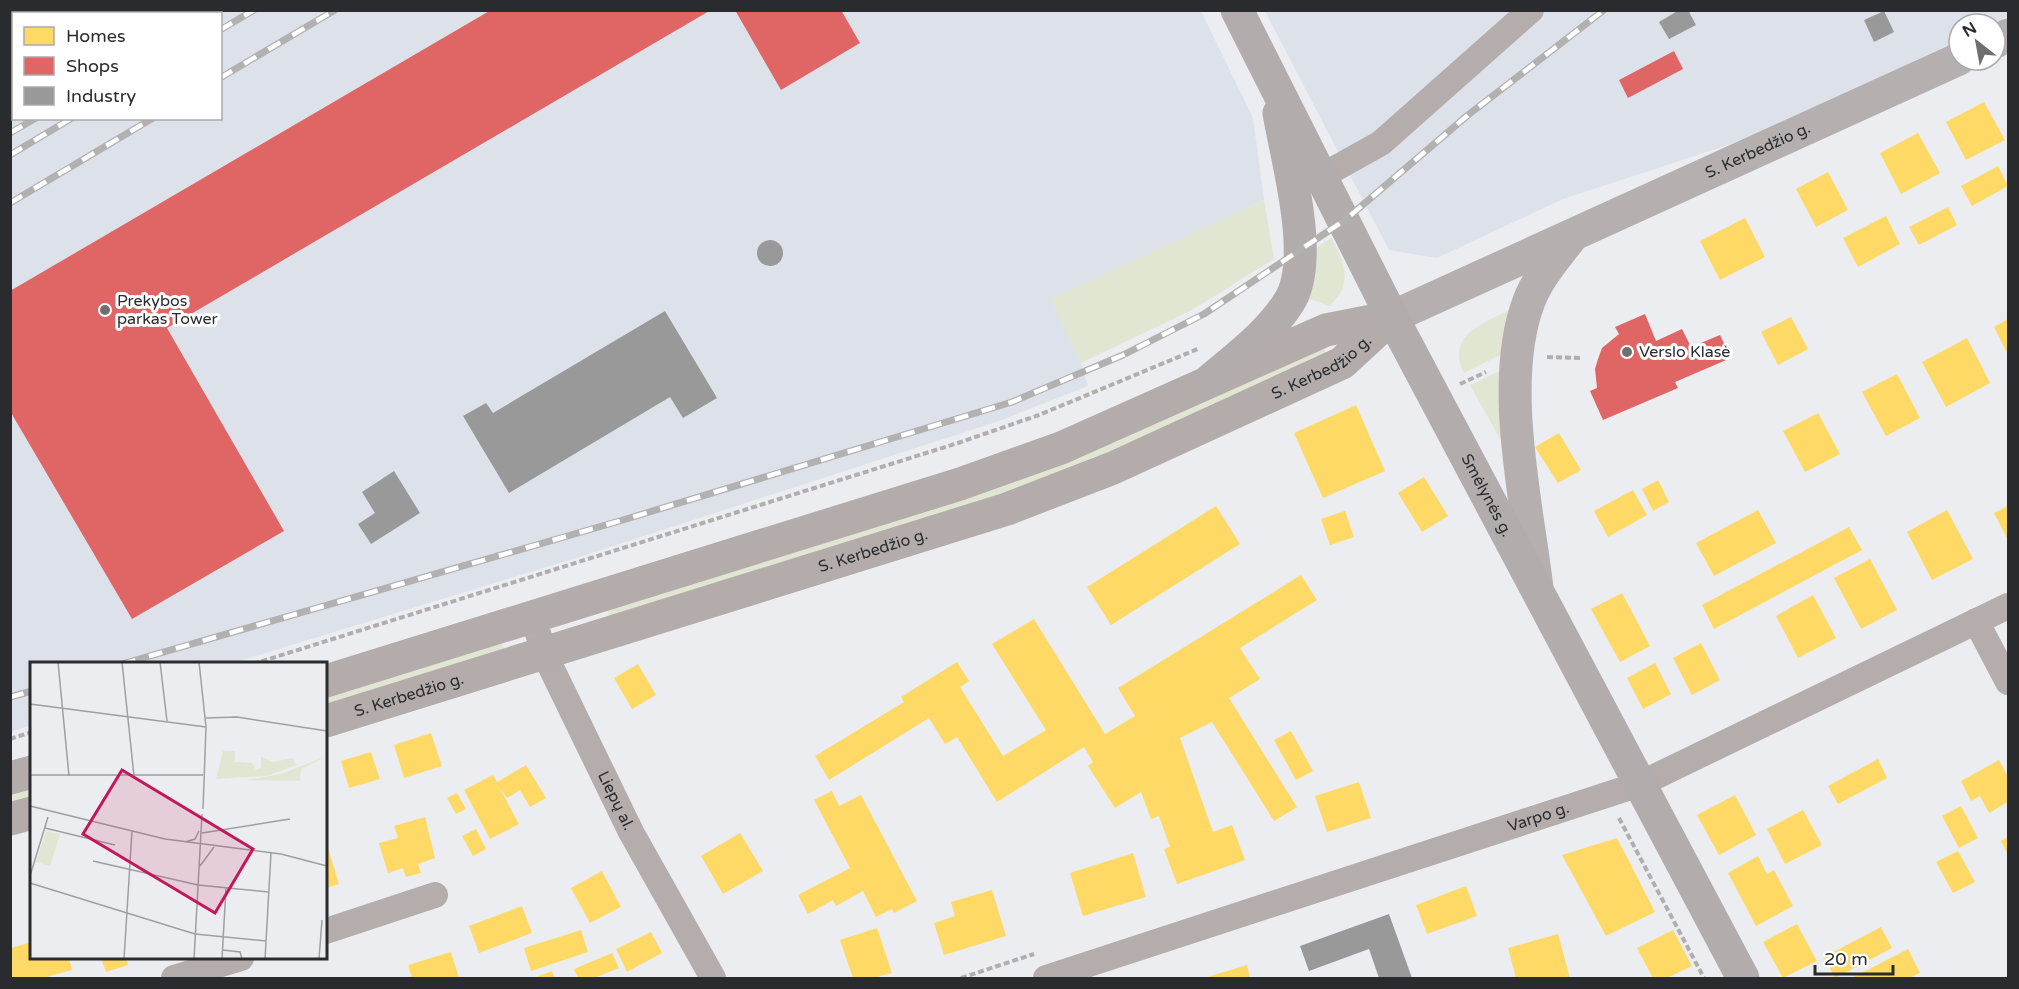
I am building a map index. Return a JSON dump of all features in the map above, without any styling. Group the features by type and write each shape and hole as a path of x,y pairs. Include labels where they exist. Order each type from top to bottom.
{"highway":[{"name":"Smėlynės g.","path":"1237,10 1392,317 1743,978"},
{"path":"1208,382 1266,331 1290,301 1297,285 1299,220 1275,88"}],"main road":[{"name":"S. Kerbedžio g.","path":"327,681 960,484 1061,448 1326,330 1392,317 1947,64"},
{"path":"1537,588 1517,434 1518,357 1530,300 1539,280 1573,234"},
{"name":"S. Kerbedžio g.","path":"327,721 996,513 1102,472 1342,363 1392,317"},
{"path":"10,778 30,773"},
{"path":"10,819 30,814"}],"street":[{"path":"1322,176 1381,143 1531,10"},
{"name":"Varpo g.","path":"1046,978 1640,784 2008,606"},
{"name":"Liepų al.","path":"533,617 544,653 631,832 713,978"},
{"path":"1976,621 2008,682"},
{"path":"327,931 435,895"},
{"path":"174,978 235,959"}],"path":[{"path":"256,662 958,443 1039,415 1206,346"},
{"path":"1518,357 1581,358"},
{"path":"10,739 30,733"},
{"path":"1607,796 1704,978"}],"shaded area":[{"path":"2008,10 2008,16 2007,12 1947,12 1947,46 1743,140 1563,199 1437,258 1389,250 1265,11"},
{"path":"1201,11 1253,118 1264,200 1051,299 1081,363 1088,386 999,421 576,558 236,662 30,662 30,725 11,732 10,91 12,90 12,120 222,120 222,12 144,12"}],"green space":[{"path":"1264,200 1274,259 1192,310 1081,363 1050,299"},
{"path":"1331,238 1345,273 1342,290 1329,306 1304,297 1312,251"},
{"path":"1513,308 1504,353 1464,373 1460,360 1460,348 1464,339 1480,325"},
{"path":"1323,346 1327,355 1052,478 611,622 607,610"},
{"path":"1502,370 1507,451 1470,385"},
{"path":"498,644 502,644 505,652 327,708 327,697"},
{"path":"30,788 30,799 11,805 10,794"}],"building: Homes":[{"path":"1984,102 2005,140 1966,160 1946,122"},
{"path":"1918,133 1940,173 1901,194 1880,153"},
{"path":"1998,166 2008,186 1972,206 1961,186"},
{"path":"1828,172 1848,210 1816,227 1796,189"},
{"path":"1948,207 1957,225 1919,245 1909,227"},
{"path":"1886,216 1900,244 1858,267 1843,238"},
{"path":"1745,218 1765,257 1720,280 1700,241"},
{"path":"1791,317 1808,349 1778,365 1761,332"},
{"path":"2008,319 2008,355 1994,327"},
{"path":"1967,338 1990,383 1946,407 1922,362"},
{"path":"1897,374 1920,418 1886,436 1862,392"},
{"path":"1356,405 1385,471 1323,498 1294,433"},
{"path":"1818,413 1840,454 1805,472 1783,431"},
{"path":"1559,433 1581,470 1558,483 1535,447"},
{"path":"1424,477 1448,516 1422,532 1398,493"},
{"path":"1658,480 1669,502 1653,511 1642,489"},
{"path":"1633,490 1647,515 1608,537 1594,511"},
{"path":"1216,506 1240,544 1111,625 1087,587"},
{"path":"2008,506 2008,540 1994,513"},
{"path":"1758,510 1776,543 1714,576 1696,543"},
{"path":"1947,510 1973,559 1932,580 1907,532"},
{"path":"1345,511 1354,537 1330,545 1321,519"},
{"path":"1849,527 1862,550 1714,629 1702,605"},
{"path":"1870,559 1897,610 1861,629 1834,578"},
{"path":"1301,575 1317,600 1240,648 1260,679 1229,698 1297,807 1274,821 1212,722 1180,738 1213,832 1232,825 1245,860 1177,884 1164,849 1170,847 1159,816 1151,819 1141,792 1115,808 1088,766 1093,762 1084,747 997,802 957,737 945,744 929,718 829,780 815,756 904,702 901,697 957,662 969,681 960,687 1003,756 1046,730 992,644 1034,619 1105,734 1135,716 1118,688"},
{"path":"1622,593 1650,646 1620,662 1591,609"},
{"path":"1813,595 1836,638 1798,658 1776,616"},
{"path":"1701,643 1720,680 1692,695 1673,658"},
{"path":"1655,663 1671,694 1643,709 1627,678"},
{"path":"638,664 656,695 632,709 614,678"},
{"path":"1291,731 1313,771 1296,780 1274,740"},
{"path":"431,733 442,766 404,778 394,745"},
{"path":"371,752 380,779 349,788 341,761"},
{"path":"1878,759 1887,778 1838,804 1828,786"},
{"path":"1999,760 2008,777 2008,802 1989,813 1980,796 1971,801 1961,781"},
{"path":"526,765 546,798 530,807 520,790 507,798 499,787 519,824 490,839 464,790 493,775 497,782"},
{"path":"1359,782 1371,818 1327,832 1315,796"},
{"path":"832,791 839,806 861,795 917,901 894,913 892,909 876,917 863,891 836,906 833,900 808,914 798,895 850,868 814,800"},
{"path":"457,793 466,809 456,814 447,798"},
{"path":"1735,795 1756,835 1719,855 1697,815"},
{"path":"1961,806 1978,838 1959,848 1942,816"},
{"path":"1803,810 1822,845 1785,864 1767,829"},
{"path":"425,817 435,858 418,864 421,873 406,877 403,868 388,873 379,843 398,838 394,826"},
{"path":"476,829 486,849 473,856 462,836"},
{"path":"740,833 763,871 723,894 701,856"},
{"path":"2008,837 2008,855 2001,841"},
{"path":"1617,838 1655,912 1606,936 1562,855"},
{"path":"327,844 339,884 327,888"},
{"path":"1958,851 1975,882 1953,893 1936,862"},
{"path":"1133,853 1146,897 1083,916 1070,873"},
{"path":"1758,856 1767,874 1774,870 1793,906 1756,926 1728,873"},
{"path":"602,871 621,907 590,923 571,888"},
{"path":"1466,886 1477,916 1427,934 1416,905"},
{"path":"992,890 1006,936 944,955 934,923 955,916 951,902"},
{"path":"522,906 532,933 479,953 469,926"},
{"path":"1797,924 1817,961 1783,978 1763,942"},
{"path":"1881,927 1892,948 1835,978 1824,957"},
{"path":"877,928 892,973 873,978 853,978 840,940"},
{"path":"581,930 588,952 531,971 524,948"},
{"path":"1673,930 1692,966 1667,978 1653,978 1637,948"},
{"path":"651,932 662,953 627,972 616,949"},
{"path":"1558,934 1570,978 1516,978 1508,948"},
{"path":"30,943 30,959 69,959 72,970 43,978 12,978 10,948"},
{"path":"1908,949 1920,973 1909,978 1852,978"},
{"path":"451,952 459,978 412,978 408,965"},
{"path":"612,953 619,968 594,978 578,978 574,969"},
{"path":"101,959 126,959 128,965 106,972"},
{"path":"1247,965 1250,978 1204,978"},
{"path":"552,971 555,978 533,978"}],"building: Shops":[{"name":"Prekybos parkas Tower","path":"491,10 711,10 167,328 284,531 132,619 10,411 10,291"},
{"path":"735,10 841,10 860,43 781,90"},
{"path":"1674,51 1683,69 1628,98 1619,80"},
{"path":"1645,314 1656,341 1682,329 1691,347 1720,335 1731,358 1675,382 1678,388 1603,420 1590,391 1597,388 1595,369 1602,348 1619,334 1615,327"}],"building: Industry":[{"path":"1679,10 1688,10 1696,25 1669,39 1659,22"},
{"path":"1884,11 1894,32 1874,42 1864,20"},
{"path":"770,240 780,243 783,253 780,263 770,266 760,263 757,253 760,243"},
{"path":"665,311 717,398 683,418 670,397 509,493 463,416 486,403 493,413"},
{"path":"394,471 420,513 371,544 358,524 375,513 362,492"},
{"path":"1389,914 1412,978 1379,978 1369,949 1309,971 1300,946"}],"railway":[{"path":"222,29 254,10"},
{"path":"222,77 335,10"},
{"path":"129,662 623,520 1012,402 1123,355 1204,314 1345,220 1468,115 1604,10"},
{"path":"10,133 33,120"},
{"path":"10,155 69,120"},
{"path":"10,203 150,120"},
{"path":"10,697 30,692"}],"place":[{"name":"Prekybos parkas Tower","path":"105,310"},
{"name":"Verslo Klasė","path":"1627,352"}]}
